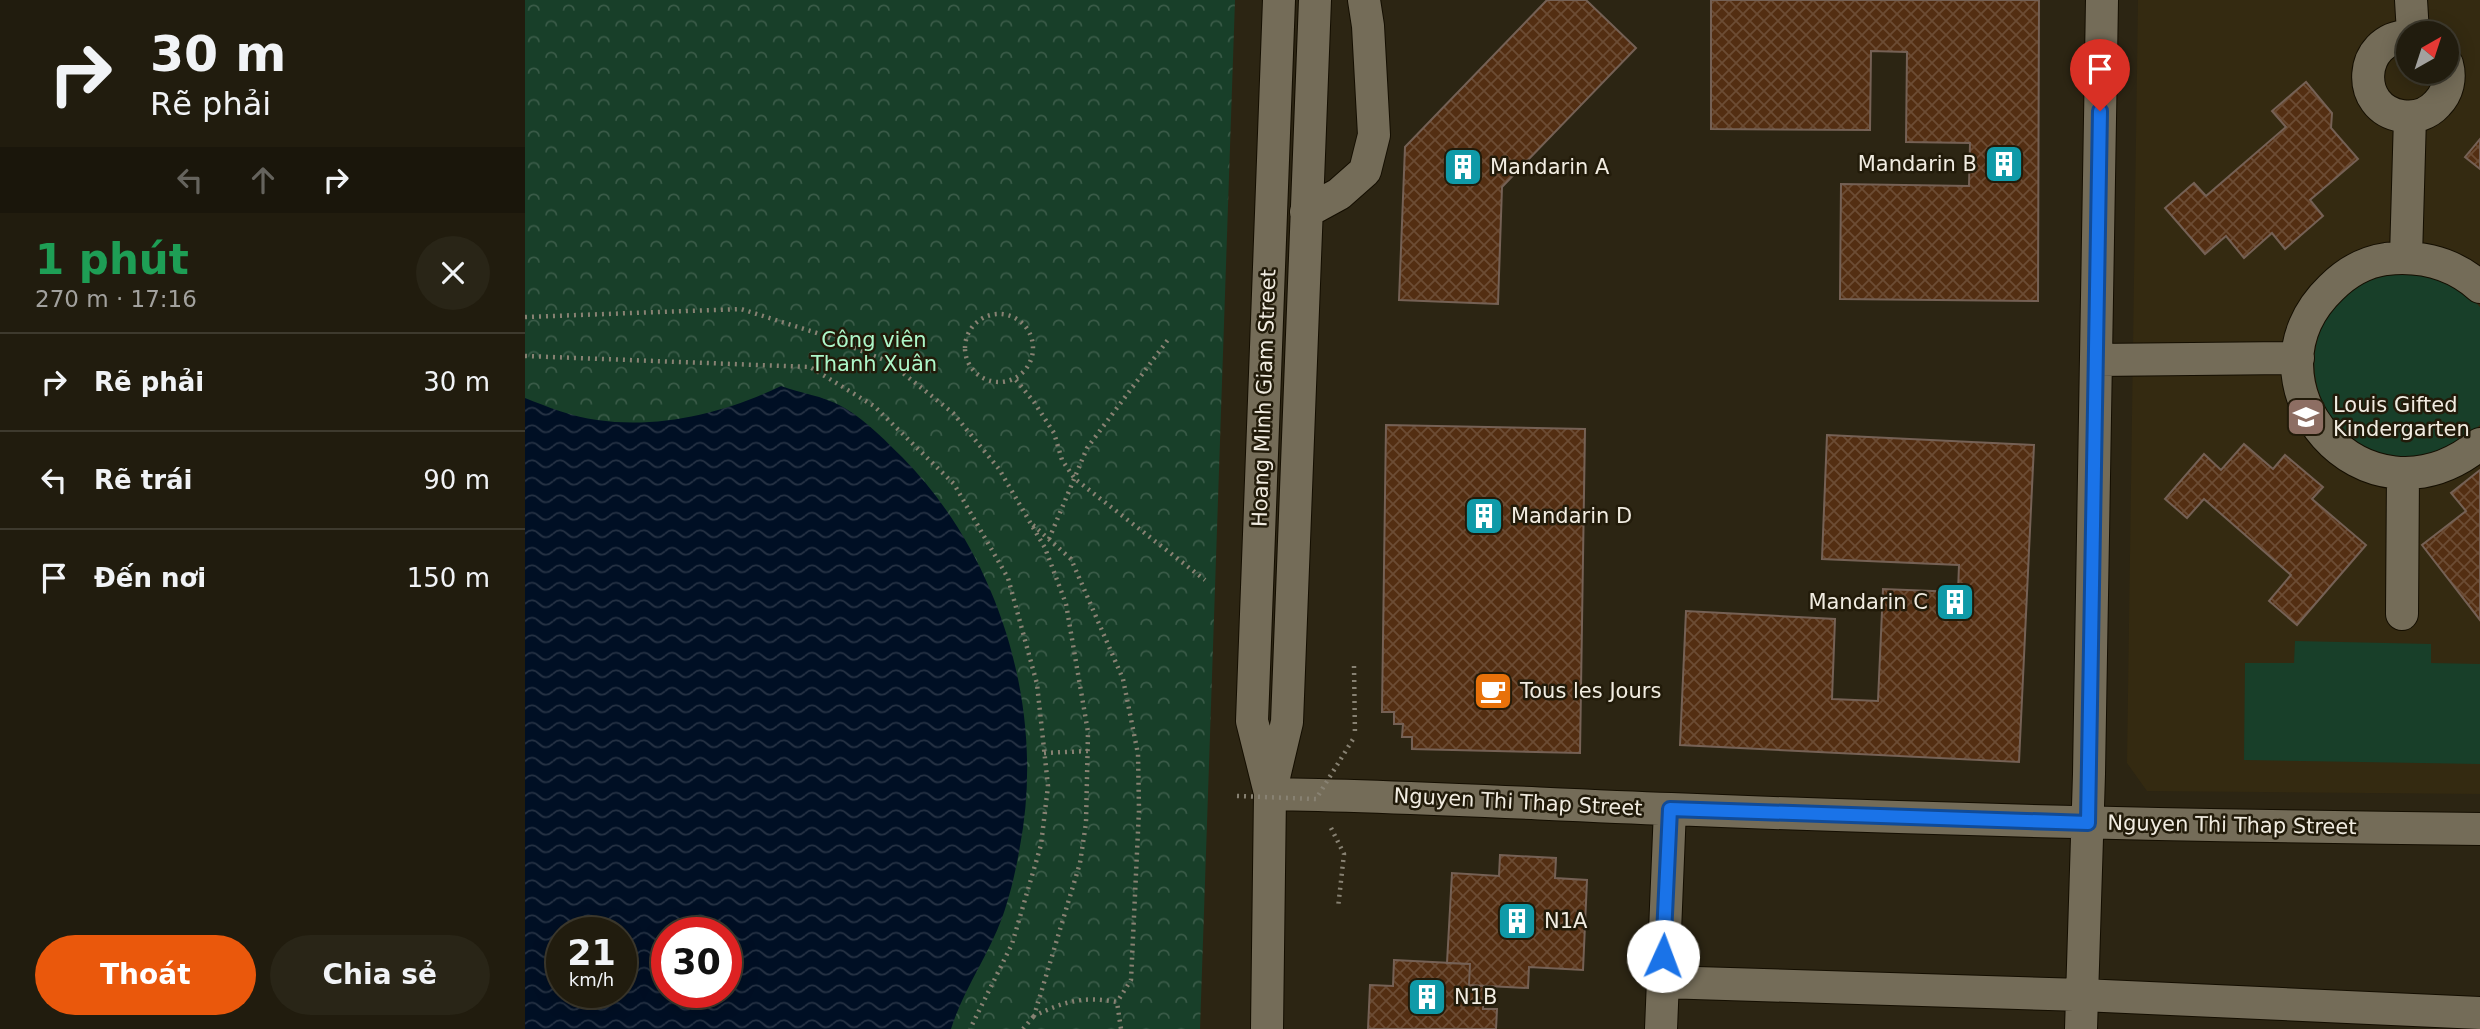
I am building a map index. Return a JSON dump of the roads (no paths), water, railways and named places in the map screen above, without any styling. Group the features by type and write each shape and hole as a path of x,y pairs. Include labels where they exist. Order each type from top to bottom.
{"street":[{"name":"Hoang Minh Giam Street","path":"1270,794 1252,721 1279,0"},
{"name":"Hoang Minh Giam Street","path":"1267,1029 1270,794 1287,722 1315,0"},
{"path":"1306,212 1339,194 1364,171 1374,135 1369,26 1364,0"},
{"path":"2081,1029 2088,823 2102,0"},
{"path":"2411,0 2412,21"},
{"path":"2396,39 2387,41 2377,49 2368,74 2374,99 2384,109 2396,115 2410,117 2423,114 2435,107 2444,97 2448,84"},
{"path":"2406,257 2410,117"},
{"path":"2480,287 2467,275 2438,261 2406,257 2373,261 2344,275 2320,298 2304,326 2298,358 2300,387 2310,414 2326,438 2348,457 2374,469 2403,474 2433,471 2462,459 2480,444"},
{"path":"2096,360 2298,358"},
{"path":"2402,614 2403,474"},
{"name":"Nguyen Thi Thap Street","path":"1270,794 1361,795 2088,823 2480,829"},
{"path":"1661,1029 1670,809"},
{"path":"1663,982 2082,995 2480,1013"}],"water":[{"path":"781,386 834,403 865,422 902,457 936,497 965,540 989,587 1007,637 1020,689 1026,741 1026,794 1020,846 1013,883 1002,918 951,1029 525,1029 525,398 588,419 620,422 691,417 737,404"}],"place":[{"name":"Mandarin B","path":"2004,164"},
{"name":"Mandarin A","path":"1463,167"},
{"name":"Louis Gifted Kindergarten","path":"2306,417"},
{"name":"Mandarin D","path":"1484,516"},
{"name":"Mandarin C","path":"1955,602"},
{"name":"Tous les Jours","path":"1493,691"},
{"name":"N1A","path":"1517,921"},
{"name":"N1B","path":"1427,997"}],"park label":[{"name":"Công viên Thanh Xuân","path":"874,352"}]}
